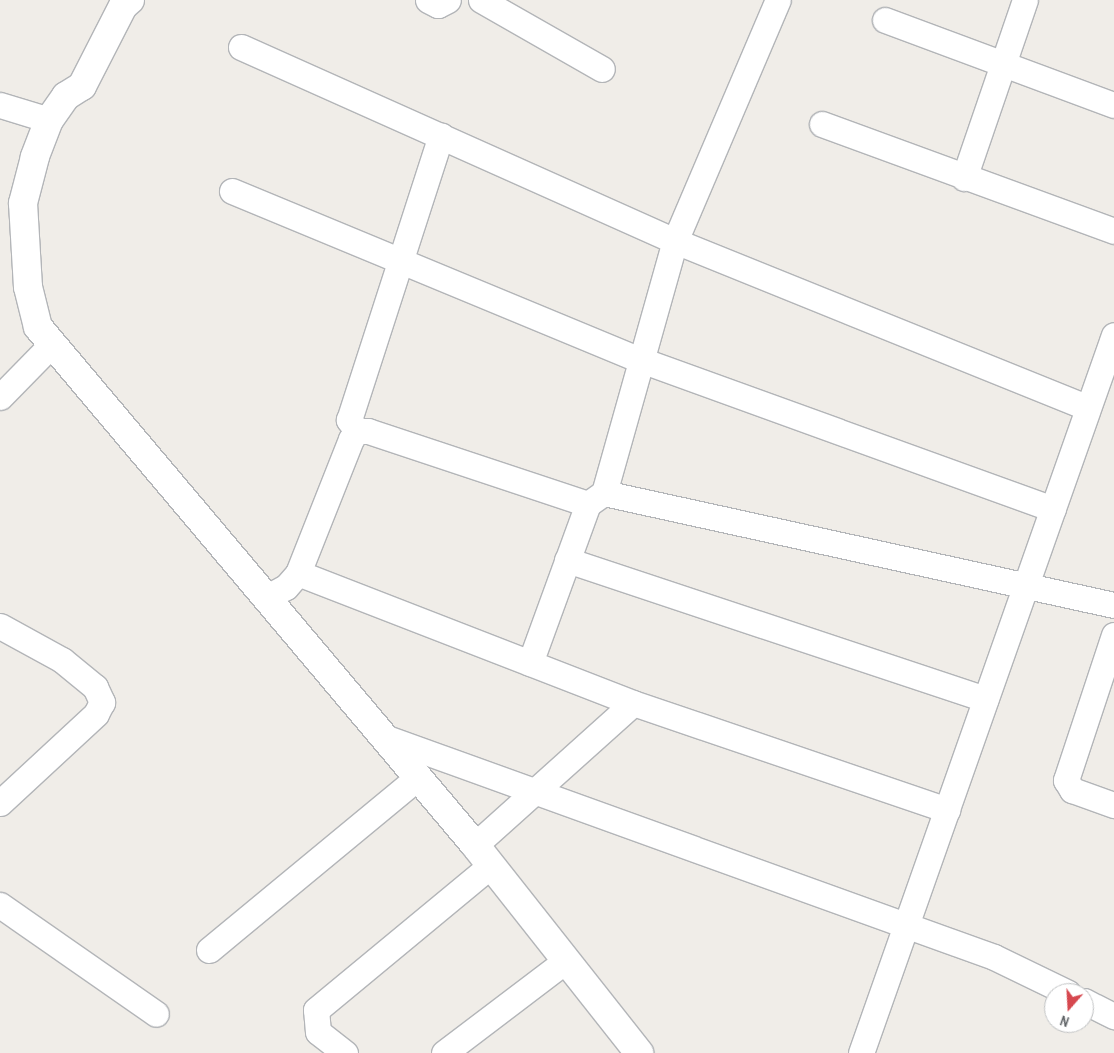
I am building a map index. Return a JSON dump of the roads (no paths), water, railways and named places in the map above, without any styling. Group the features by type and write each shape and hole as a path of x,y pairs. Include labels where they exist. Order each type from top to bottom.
{"street":[{"path":"130,0 123,6 82,86 66,96 49,120 23,203 28,287 38,327 51,345 418,777 639,1053"},
{"path":"428,0 438,5 448,0"},
{"path":"481,0 602,69"},
{"path":"530,663 567,560 596,498 641,360 675,241 778,0"},
{"path":"964,178 1025,0"},
{"path":"885,20 1114,105"},
{"path":"241,47 675,241 1088,408"},
{"path":"0,105 49,120"},
{"path":"822,124 1114,232"},
{"path":"441,135 349,420 358,430 368,431 596,498 1026,584 1114,605"},
{"path":"232,190 641,360 1053,509"},
{"path":"861,1053 1114,335"},
{"path":"0,396 51,345"},
{"path":"267,597 286,587 298,573 358,430"},
{"path":"567,560 986,699"},
{"path":"298,573 633,703 947,810"},
{"path":"0,626 62,660 95,687 102,702 96,714 0,803"},
{"path":"1114,635 1066,780 1072,790 1114,805"},
{"path":"345,1053 318,1032 316,1010 482,856 537,790 633,703"},
{"path":"384,737 537,790 994,957 1047,983"},
{"path":"209,950 418,777"},
{"path":"0,905 156,1014"},
{"path":"444,1053 565,961"},
{"path":"1094,1006 1114,1016"}]}
